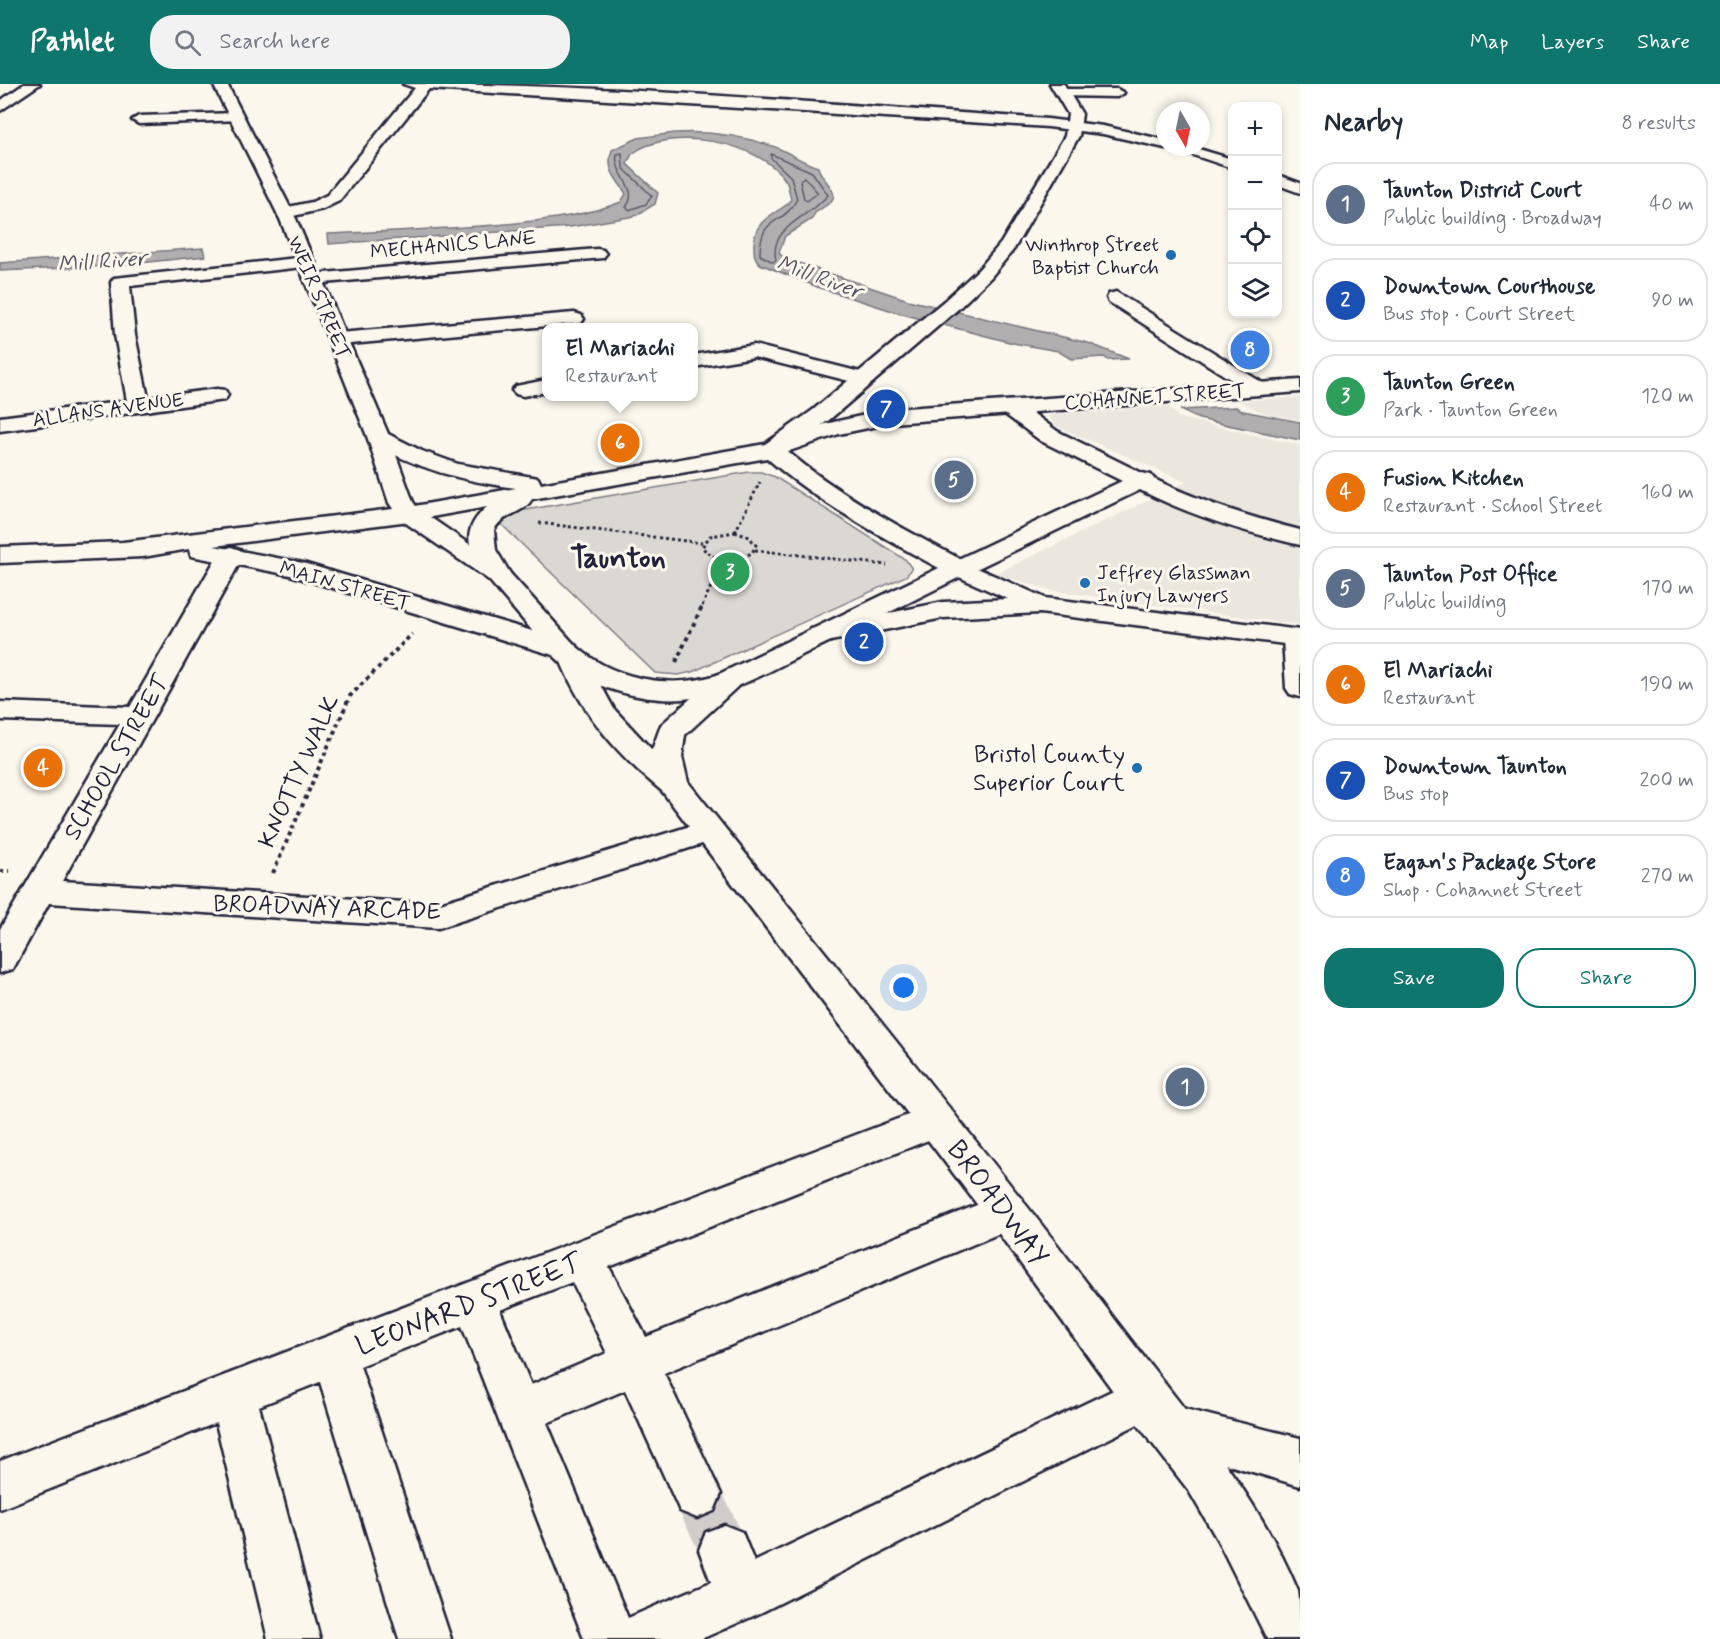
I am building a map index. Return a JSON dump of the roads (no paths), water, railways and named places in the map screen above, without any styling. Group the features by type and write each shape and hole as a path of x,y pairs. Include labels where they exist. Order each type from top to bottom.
{"main road":[{"path":"0,106 33,84"},
{"name":"WEIR STREET","path":"220,84 285,213 378,436 400,502 410,514"},
{"path":"285,213 318,206 333,198 418,84 696,100 733,93 804,106 1075,126 1156,142"},
{"path":"696,100 698,84"},
{"path":"1060,88 1117,93"},
{"path":"1055,606 1016,594 959,568 913,543 796,472 772,450 821,415 951,305 985,273 1019,229 1062,156 1075,126 1074,111 1060,88"},
{"path":"854,110 858,95"},
{"path":"140,120 237,117"},
{"path":"1206,156 1228,163"},
{"path":"1282,181 1300,188"},
{"name":"MECHANICS LANE","path":"314,279 597,254"},
{"path":"139,405 124,327 120,282 306,262"},
{"path":"1116,298 1259,389"},
{"path":"339,339 574,319"},
{"path":"698,360 754,351 865,378"},
{"name":"COHANNET STREET","path":"562,488 772,450 899,433 1010,407 1300,386"},
{"path":"523,390 542,387"},
{"name":"ALLANS AVENUE","path":"0,424 217,395"},
{"path":"1010,407 1049,436 1143,480 1170,496 1220,517 1300,538"},
{"path":"378,436 410,455 450,470 562,488"},
{"path":"728,681 1143,480"},
{"path":"562,488 507,505 484,522 480,537 481,546 498,575 569,656"},
{"name":"MAIN STREET","path":"122,550 410,514 562,488"},
{"path":"410,514 498,575"},
{"path":"231,555 268,538 332,524"},
{"name":"MAIN STREET","path":"0,555 170,549 231,555 294,568 436,611 569,656 623,683 647,690 689,691 728,681"},
{"name":"SCHOOL STREET","path":"0,960 231,555"},
{"path":"816,637 943,610 1055,606 1299,638 1300,688"},
{"name":"BROADWAY","path":"569,656 582,682 622,739 673,784 937,1120 1156,1412 1206,1474 1236,1523 1295,1639"},
{"name":"BROADWAY","path":"673,784 666,760 668,740 672,731 728,681"},
{"path":"0,711 139,716"},
{"name":"BROADWAY ARCADE","path":"39,891 438,916 710,831"},
{"name":"LEONARD STREET","path":"0,1485 937,1120"},
{"path":"520,1412 1007,1211"},
{"path":"582,1259 636,1363 697,1494"},
{"path":"474,1301 610,1639"},
{"path":"334,1355 426,1639"},
{"path":"233,1395 294,1639"},
{"path":"640,1639 733,1573 1156,1412 1300,1462"}],"water":[{"name":"Mill River","path":"675,133 712,134 749,139 778,148 818,167 834,196 831,202 815,213 812,219 785,236 779,253 784,258 908,300 1088,343 1129,359 1108,360 1104,357 1071,359 1058,351 1013,343 902,314 820,288 760,264 754,254 757,231 765,220 789,203 791,199 787,183 773,167 756,156 736,147 714,142 691,139 668,140 648,145 632,154 627,164 658,193 655,204 635,216 570,227 329,244 328,234 517,223 570,216 621,202 626,194 611,169 612,150 638,138"},
{"name":"Mill River","path":"203,248 205,256 111,266 0,271 0,263"},
{"path":"1236,407 1243,411 1300,422 1300,440 1199,419 1180,410"}],"tunnel":[{"path":"697,1494 724,1550"}],"place":[{"name":"Winthrop Street Baptist Church","path":"1171,255"},
{"name":"Eagan's Package Store","path":"1250,350"},
{"name":"Downtown Taunton","path":"886,409"},
{"name":"El Mariachi","path":"620,443"},
{"name":"Taunton Post Office","path":"954,480"},
{"name":"Taunton Green","path":"730,572"},
{"name":"Jeffrey Glassman Injury Lawyers","path":"1085,583"},
{"name":"Downtown Courthouse","path":"864,642"},
{"name":"Fusion Kitchen","path":"43,768"},
{"name":"Bristol County Superior Court","path":"1137,768"},
{"name":"Taunton District Court","path":"1185,1087"}],"district":[{"name":"Taunton","path":"618,557"}]}
